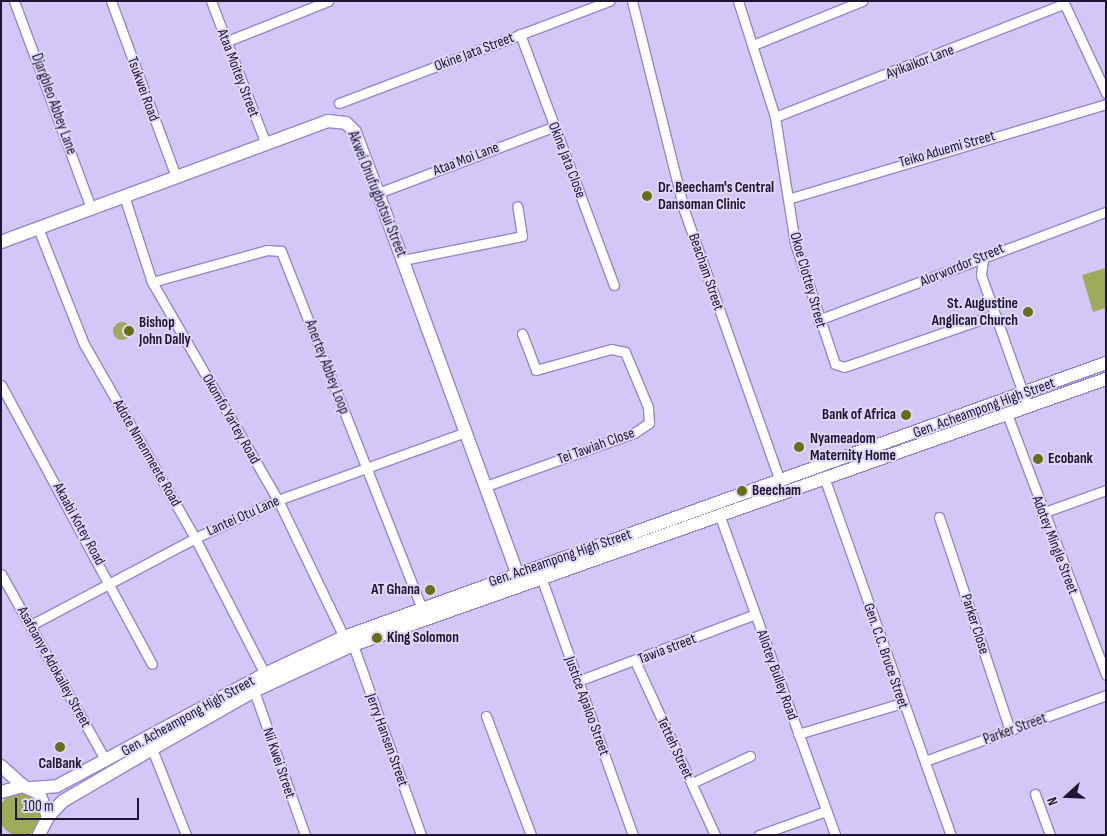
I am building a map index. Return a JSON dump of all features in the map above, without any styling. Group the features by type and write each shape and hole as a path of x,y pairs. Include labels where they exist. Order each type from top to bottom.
{"main road":[{"name":"Akwei Onufugbotsui Street","path":"2,239 91,208 125,199 176,177 328,121 346,123 355,132 520,578"},
{"name":"Gen. Acheampong High Street","path":"1,792 27,787 50,788 106,761 265,674 348,641 1106,363"},
{"name":"Gen. Acheampong High Street","path":"48,817 63,801 254,691 348,641 421,607 520,578 541,577 1106,378"},
{"path":"1,766 44,800 48,817 42,833"}],"street":[{"name":"Djargbleo Abbey Lane","path":"14,1 91,208"},
{"name":"Tsukwei Road","path":"110,1 176,177"},
{"name":"Ataa Moitey Street","path":"211,1 266,144"},
{"path":"226,42 328,1"},
{"name":"Okine Jata Street","path":"339,103 609,1"},
{"name":"Beacham Street","path":"632,1 684,210 780,481"},
{"name":"Okoe Clottey Street","path":"738,1 774,117 791,198 795,243 818,320 838,368 994,314"},
{"path":"753,45 862,1"},
{"path":"1063,3 1106,93"},
{"name":"Ayikaikor Lane","path":"774,117 1063,3"},
{"name":"Okine Jata Close","path":"520,34 614,285"},
{"name":"Teiko Aduemi Street","path":"791,198 1106,104"},
{"name":"Ataa Moi Lane","path":"378,193 555,126"},
{"name":"Okomfo Yartey Road","path":"125,199 152,282 278,500 348,641"},
{"path":"403,260 522,236 517,206"},
{"name":"Alorwordor Street","path":"818,320 983,260 994,251 1106,212"},
{"name":"Adote Nmenmeete Road","path":"38,228 84,344 195,538 265,674"},
{"name":"Anertey Abbey Loop","path":"152,282 281,250 421,607"},
{"path":"983,260 981,275 1028,406"},
{"name":"Tei Tawiah Close","path":"486,486 634,433 649,423 648,406 625,352 611,349 536,370 522,334"},
{"name":"Akaabi Kotey Road","path":"1,386 111,581 152,664"},
{"name":"Adotey Mingle Street","path":"1007,414 1042,513 1106,675"},
{"name":"Lantei Otu Lane","path":"31,625 195,538 278,500 466,432"},
{"name":"Gen. C.C. Bruce Street","path":"824,477 902,703 951,835"},
{"path":"1042,513 1106,490"},
{"name":"Allotey Bulley Road","path":"720,514 834,835"},
{"name":"Parker Close","path":"939,517 1010,731"},
{"name":"Asafoanye Adokailey Street","path":"1,574 106,761"},
{"name":"Justice Apaloo Street","path":"541,577 633,835"},
{"name":"Tawia street","path":"578,681 755,614"},
{"name":"Jerry Hansen Street","path":"348,641 422,835"},
{"name":"Tetteh Street","path":"635,661 715,835"},
{"name":"Nii Kwei Street","path":"254,691 305,835"},
{"name":"Parker Street","path":"925,761 1106,695"},
{"path":"798,734 902,703"},
{"path":"486,716 531,835"},
{"path":"152,749 186,835"},
{"path":"692,783 750,756"},
{"path":"1035,794 1050,835"},
{"path":"759,835 826,811"}],"green space":[{"path":"1106,268 1106,308 1093,312 1082,275"},
{"path":"122,322 128,325 131,331 128,337 122,340 116,337 113,331 116,325"},
{"path":"25,792 37,798 42,805 42,823 37,830 30,835 17,836 9,833 2,826 -1,810 2,802 9,795"}],"place":[{"name":"Dr. Beecham's Central Dansoman Clinic","path":"647,196"},
{"name":"St. Augustine Anglican Church","path":"1028,312"},
{"name":"Bishop John Dally","path":"129,331"},
{"name":"Bank of Africa","path":"906,415"},
{"name":"Nyameadom Maternity Home","path":"799,447"},
{"name":"Ecobank","path":"1038,459"},
{"name":"Beecham","path":"742,491"},
{"name":"AT Ghana","path":"430,590"},
{"name":"King Solomon","path":"377,638"},
{"name":"CalBank","path":"60,747"}]}
